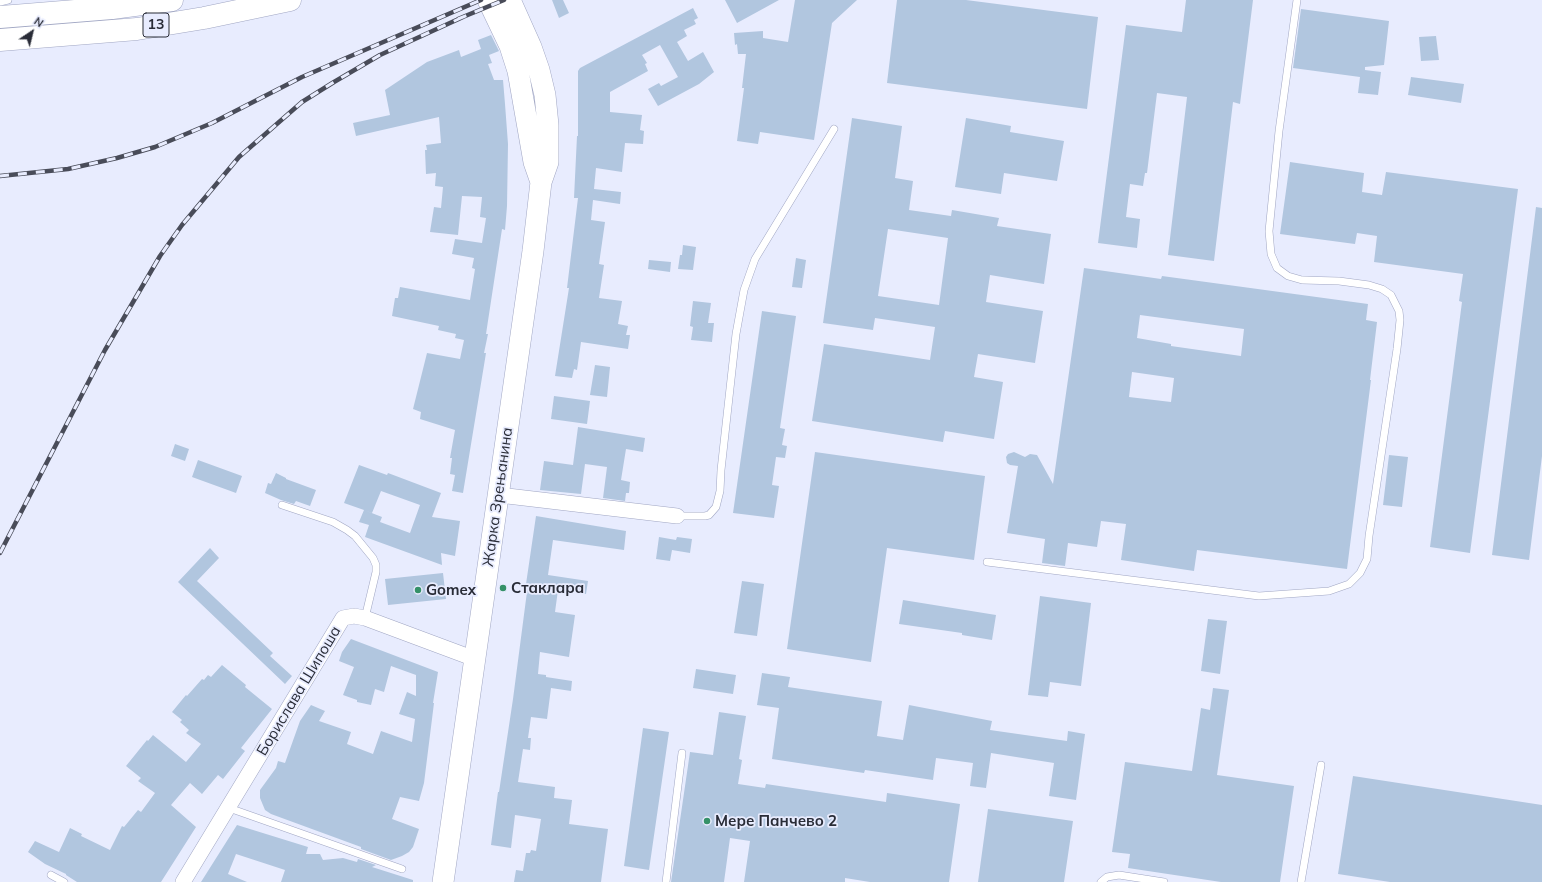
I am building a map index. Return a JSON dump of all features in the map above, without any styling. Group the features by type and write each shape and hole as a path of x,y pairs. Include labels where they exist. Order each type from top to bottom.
{"highway":[{"name":"13","path":"0,17 126,7 172,0"},
{"name":"13","path":"0,40 137,28 204,18 290,0"}],"street":[{"name":"Жарка Зрењанина","path":"488,0 510,46 518,71 534,162 541,182"},
{"name":"Жарка Зрењанина","path":"443,882 499,495 533,251 541,182 548,162 548,125 545,95 539,70 531,47 510,0"},
{"path":"499,495 677,516"},
{"name":"Борислава Шипоша","path":"183,882 343,618 354,616 365,618 475,659"}],"lane":[{"path":"0,2 8,0"},
{"path":"987,562 1258,596 1329,592 1349,584 1360,573 1367,559 1400,320 1399,311 1390,295 1382,289 1369,285 1339,281 1302,280 1288,276 1278,268 1271,254 1269,231 1278,139 1297,0"},
{"path":"677,516 705,516 709,515 716,507 720,491 736,334 744,290 755,259 834,129"},
{"path":"282,505 333,522 347,530 355,536 373,558 376,565 376,572 365,618"},
{"path":"666,882 682,753"},
{"path":"1301,882 1321,765"},
{"path":"229,808 402,869"},
{"path":"51,875 64,882"},
{"path":"1101,882 1107,878 1119,875 1164,882"}],"building":[{"path":"552,0 563,0 569,13 559,18"},
{"path":"725,0 779,0 737,23"},
{"path":"795,0 857,0 832,23 814,140 760,132 758,144 737,141 744,88 742,88 746,54 738,54 737,44 735,45 734,33 763,31 763,38 788,42"},
{"path":"897,0 966,0 1098,17 1087,109 887,83"},
{"path":"1186,0 1253,0 1240,104 1233,102 1214,261 1168,255 1187,97 1157,93 1147,173 1145,173 1143,186 1130,184 1126,217 1140,219 1137,248 1098,243 1126,25 1182,32"},
{"path":"693,8 698,18 694,20 696,24 684,30 687,36 677,42 688,61 703,52 714,72 699,84 658,106 648,89 659,83 661,86 678,77 660,45 642,55 647,63 645,64 648,71 610,92 610,112 642,115 640,130 644,131 643,144 625,143 622,172 596,168 594,189 621,192 620,204 593,200 591,220 605,222 599,264 604,265 599,298 622,301 618,324 628,326 626,335 630,335 628,349 581,342 577,370 574,369 572,378 555,376 569,288 567,288 578,198 574,198 578,136 578,71 580,68"},
{"path":"1301,9 1389,21 1384,65 1365,67 1365,70 1381,72 1378,95 1358,93 1360,77 1293,68"},
{"path":"491,35 499,51 489,55 492,63 488,64 494,80 503,80 508,144 507,206 505,230 502,229 486,334 488,334 484,353 486,353 463,493 452,491 455,475 450,474 452,458 450,458 455,430 420,419 421,412 413,409 427,353 460,359 464,340 455,338 456,334 438,330 439,326 392,316 395,298 398,298 400,287 470,300 475,269 472,268 474,258 452,254 455,239 482,243 486,218 480,217 482,197 462,196 458,235 430,232 434,207 441,208 443,187 435,186 436,173 426,174 425,150 427,150 426,145 441,143 439,117 356,136 353,123 390,115 385,90 427,62 459,50 461,57 481,49 478,40"},
{"path":"1436,36 1439,60 1421,61 1419,37"},
{"path":"1411,77 1464,84 1461,103 1408,95"},
{"path":"852,118 902,126 895,178 913,181 909,210 951,216 952,210 999,218 997,226 1051,234 1044,284 990,275 986,302 1043,311 1035,363 978,354 974,377 1003,382 994,439 945,431 943,442 812,421 824,344 930,360 935,327 875,318 873,330 823,323","holes":["888,229 948,238 939,305 878,296"]},
{"path":"966,118 1011,126 1010,132 1064,141 1057,181 1004,173 1001,194 955,187"},
{"path":"1290,162 1364,173 1362,192 1382,195 1386,172 1518,189 1470,553 1430,547 1462,302 1459,301 1463,274 1374,262 1377,236 1357,233 1355,244 1280,234"},
{"path":"1536,207 1542,208 1542,456 1529,560 1492,555"},
{"path":"683,245 696,247 693,270 678,269"},
{"path":"796,258 806,260 802,288 792,287"},
{"path":"649,260 671,262 670,272 648,269"},
{"path":"1084,268 1161,279 1162,276 1368,304 1366,320 1377,322 1347,569 1197,550 1194,571 1121,560 1126,524 1101,521 1097,547 1068,543 1065,566 1042,563 1045,539 1007,533 1018,466 1007,463 1006,457 1008,454 1014,452 1025,457 1030,454 1037,455 1053,484","holes":["1140,315 1244,329 1241,356 1171,346 1171,344 1137,338","1132,372 1174,378 1171,402 1129,397"]},
{"path":"693,301 711,303 708,323 714,323 712,342 691,340 693,327 690,326"},
{"path":"762,311 796,316 780,428 785,429 782,445 787,446 785,458 776,457 772,485 779,486 774,518 733,513"},
{"path":"595,365 610,367 607,397 590,395"},
{"path":"554,396 590,401 587,424 551,419"},
{"path":"578,427 645,438 643,452 626,449 621,480 630,482 629,493 626,493 625,501 603,498 607,467 585,464 581,494 540,490 544,461 573,465"},
{"path":"175,444 189,449 185,461 171,456"},
{"path":"815,452 985,476 974,560 887,548 871,662 787,649"},
{"path":"1389,455 1408,457 1402,507 1383,505"},
{"path":"198,460 242,476 236,493 192,477"},
{"path":"359,465 387,475 388,473 441,493 432,517 460,521 455,556 441,553 442,565 365,537 369,525 359,522 364,510 344,503","holes":["381,491 420,505 410,533 380,522 382,517 364,510 372,513"]},
{"path":"276,473 286,479 316,490 310,506 296,501 294,504 265,493 268,483 271,484"},
{"path":"536,516 626,531 624,550 553,540 548,575 588,581 586,594 558,590 555,612 575,615 569,657 540,652 538,674 546,675 546,677 572,681 571,691 551,688 547,719 531,717 528,738 531,738 530,750 523,749 518,782 555,787 554,798 572,800 569,824 608,829 601,882 514,882 516,870 523,871 526,853 530,853 531,850 536,851 541,819 515,815 511,848 491,845 513,699 528,584 526,584"},
{"path":"659,537 676,540 677,537 692,539 690,553 672,550 670,561 656,559"},
{"path":"210,548 219,558 197,581 273,653 270,656 292,676 285,684 178,582"},
{"path":"443,573 446,599 388,605 385,579"},
{"path":"742,581 764,584 757,636 734,633"},
{"path":"1040,596 1091,603 1081,686 1050,682 1048,697 1028,695"},
{"path":"903,600 996,615 992,640 962,635 962,633 899,624"},
{"path":"1208,619 1227,621 1220,674 1201,671"},
{"path":"351,639 438,672 424,783 419,801 400,797 392,819 419,829 413,847 409,852 391,860 361,849 361,847 271,814 265,810 260,798 260,790 276,768 278,761 285,763 300,721 311,705 325,711 319,721 351,732 347,744 373,754 381,731 412,742 415,719 399,714 407,692 416,696 416,675 391,666 384,692 375,689 371,705 357,702 357,700 343,695 354,667 339,661 342,652"},
{"path":"222,665 246,685 245,687 272,709 241,748 245,751 223,779 218,775 202,794 190,783 171,805 196,827 161,882 77,882 66,874 45,864 28,852 35,841 59,852 70,828 82,834 81,836 110,850 122,826 124,827 138,810 141,812 155,793 138,781 141,778 126,766 147,740 148,741 153,735 186,762 201,744 186,733 189,730 180,722 182,720 172,712 202,679 204,680 208,675 211,677"},
{"path":"696,669 736,675 733,694 693,688"},
{"path":"762,673 790,677 788,687 882,701 877,736 903,740 909,705 992,721 990,730 1067,741 1068,731 1085,734 1076,800 1049,796 1054,763 991,753 986,788 970,786 973,763 936,758 933,780 865,770 864,773 772,759 779,708 757,705"},
{"path":"1213,688 1229,690 1217,775 1294,786 1280,882 1221,882 1128,868 1130,854 1112,852 1125,762 1192,771 1201,708 1210,710"},
{"path":"719,712 746,716 739,759 742,760 738,784 765,788 766,784 886,802 887,793 960,804 949,882 870,882 845,878 845,882 744,882 750,841 730,838 724,882 671,882 690,752 713,755"},
{"path":"643,728 669,732 649,870 624,866"},
{"path":"1353,776 1542,805 1542,882 1390,882 1338,874"},
{"path":"988,809 1073,821 1064,882 978,882"},
{"path":"237,825 308,847 306,854 320,854 323,860 343,858 357,862 358,859 376,865 372,867 413,880 413,882 281,882 285,870 236,854 228,874 247,882 201,882"}],"railway":[{"path":"0,176 68,169 117,158 155,147 212,123 302,77 481,0"},
{"path":"458,19 504,0"},
{"path":"0,553 105,350 160,256 182,225 239,157 302,102 380,55 463,17"}],"place":[{"name":"Стаклара","path":"503,588"},
{"name":"Gomex","path":"418,590"},
{"name":"Мере Панчево 2","path":"707,821"}]}
